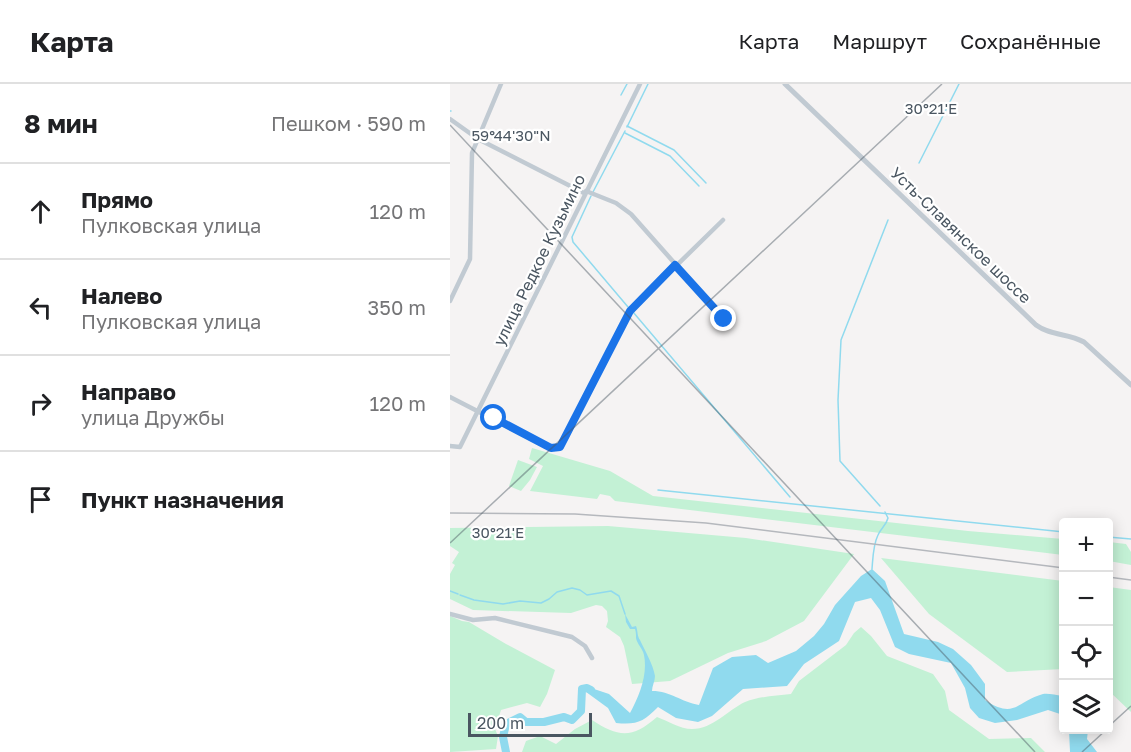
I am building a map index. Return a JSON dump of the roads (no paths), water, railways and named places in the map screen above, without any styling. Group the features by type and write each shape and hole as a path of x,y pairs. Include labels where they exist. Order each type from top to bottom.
{"street":[{"path":"450,301 470,259 472,153 501,84"},
{"name":"улица Редкое Кузьмино","path":"450,446 460,447 640,84"},
{"name":"Усть-Славянское шоссе","path":"785,84 1036,325 1049,333 1075,337 1084,342 1131,385"},
{"path":"450,118 477,139 585,192 616,203 631,214 724,319"},
{"path":"450,397 551,448 560,447 630,311 723,220"},
{"path":"450,614 469,620 495,618 572,637 585,646 592,658"}],"water":[{"path":"872,569 885,581 904,634 938,642 953,649 971,665 985,684 985,700 995,706 1010,709 1043,694 1059,696 1059,714 1048,710 1017,720 995,723 979,718 970,708 965,688 951,663 909,654 895,647 880,610 871,598 855,602 839,641 804,664 787,686 743,689 712,716 698,722 676,718 658,707 639,721 616,723 608,708 582,689 585,686 609,694 630,713 642,685 645,663 635,629 630,629 625,614 632,627 636,626 638,637 653,667 655,676 652,691 699,705 713,668 732,657 756,655 768,663 796,651 814,636 835,605 861,576"},
{"path":"1069,734 1088,734 1087,739 1097,752 1070,752"}],"waterway":[{"path":"621,95 627,84"},
{"path":"627,127 648,84"},
{"path":"919,163 959,84"},
{"path":"627,126 674,150 706,183"},
{"path":"593,192 625,131"},
{"path":"625,133 670,156 699,186"},
{"path":"591,196 572,237 573,242 628,307"},
{"path":"880,506 840,461 838,400 841,340 888,220"},
{"path":"633,312 790,497"},
{"path":"658,490 1059,531"},
{"path":"872,569 876,539 888,518 885,512"},
{"path":"1113,537 1131,539"},
{"path":"460,595 474,600 503,604 520,601 541,603 557,592 572,588 587,595 611,591 619,596 625,614"},
{"path":"450,591 458,594"},
{"path":"506,752 503,737 506,724 520,717 526,722 544,722 564,717 572,720 581,711 582,689 591,690"}],"railway":[{"path":"450,513 575,514 706,523 1059,567"},
{"path":"1113,578 1131,580"}]}
